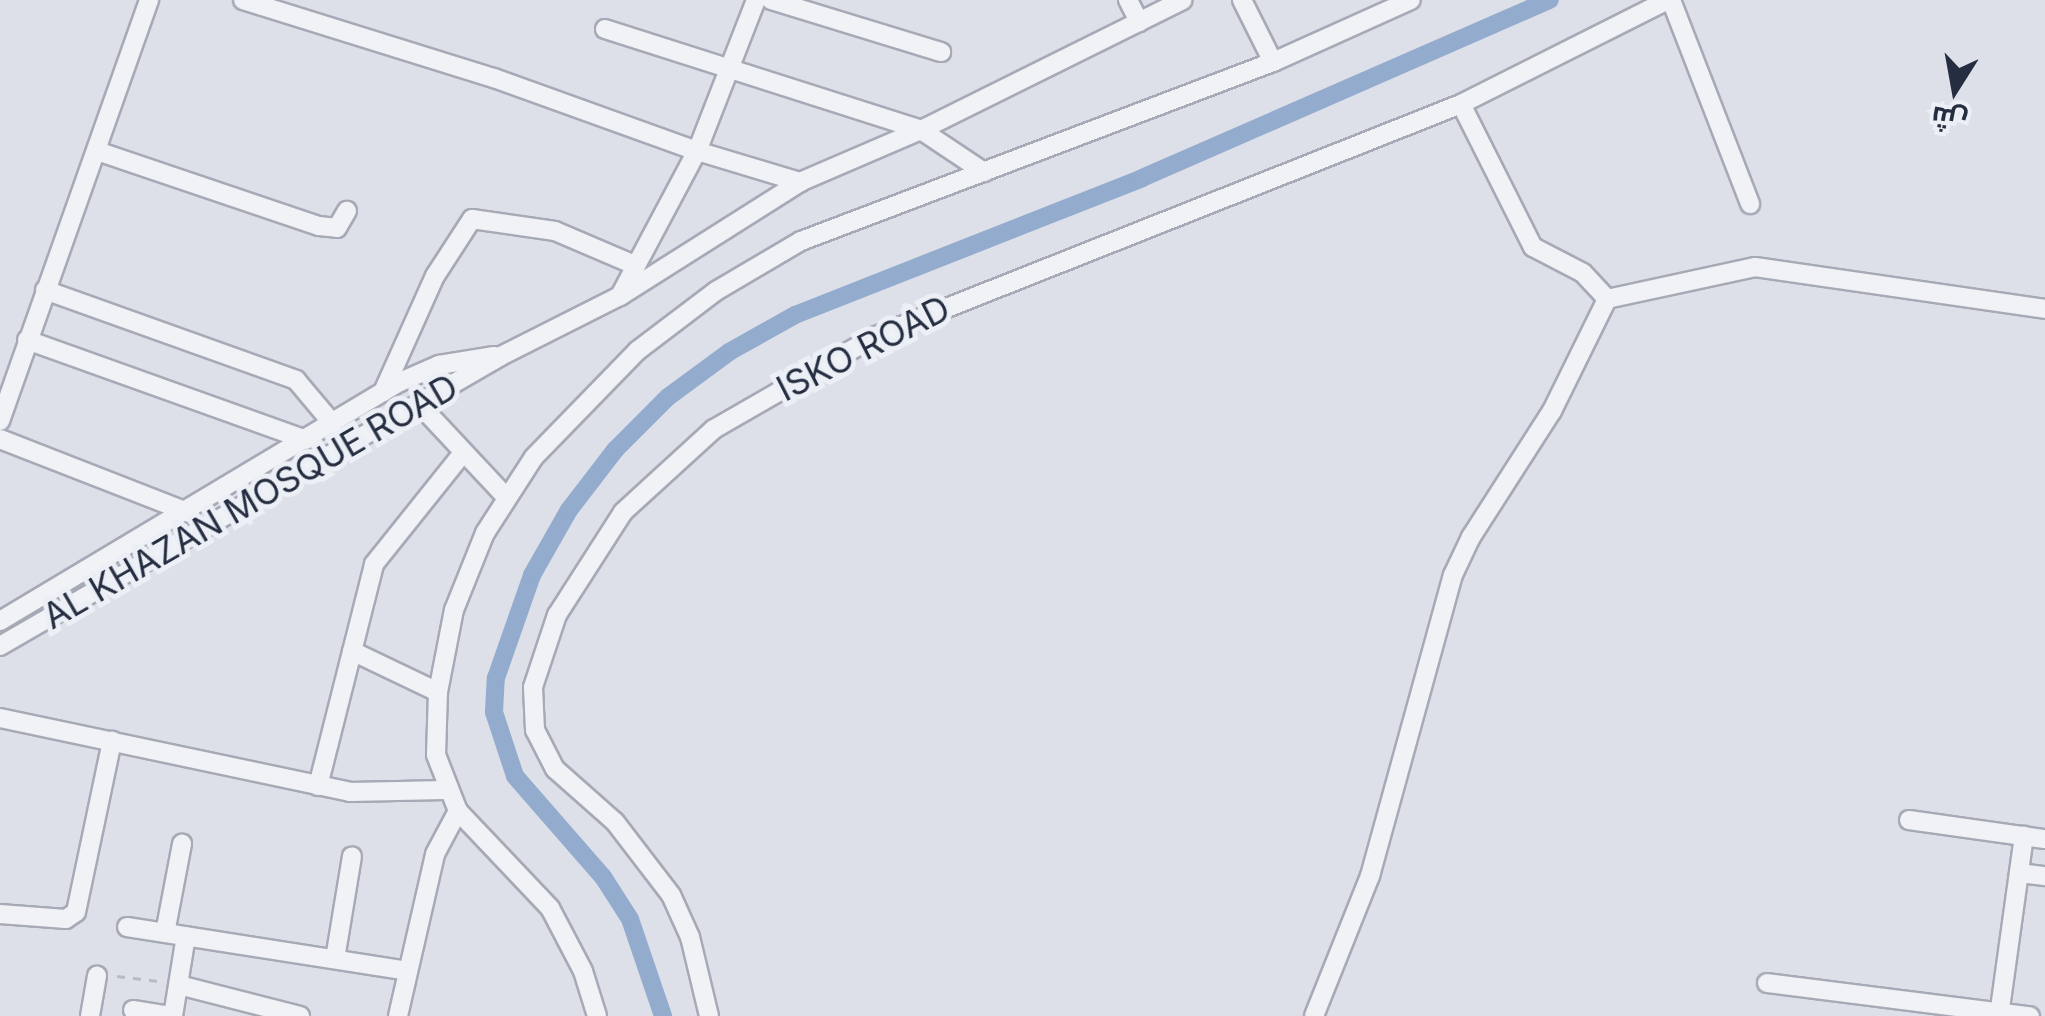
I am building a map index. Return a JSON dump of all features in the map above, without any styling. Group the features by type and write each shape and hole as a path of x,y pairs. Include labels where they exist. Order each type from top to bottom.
{"street":[{"path":"0,421 149,0"},
{"path":"243,0 494,78 697,151 800,182"},
{"path":"620,296 632,264 697,151 734,66 756,0"},
{"path":"770,0 942,52"},
{"path":"1128,0 1139,22"},
{"name":"AL KHAZAN MOSQUE ROAD","path":"0,646 501,356 620,296 800,182 921,130 1183,0"},
{"path":"1242,0 1273,62"},
{"path":"597,1016 583,971 550,908 458,812 446,790 436,755 438,692 464,584 506,497 600,384 716,291 846,220 1273,62 1412,0"},
{"path":"1670,0 1750,204"},
{"name":"ISKO ROAD","path":"709,1016 690,936 672,895 615,822 556,769 535,730 533,687 557,615 623,512 714,429 876,336 1461,104 1670,0"},
{"path":"605,29 734,66 921,130 984,172"},
{"path":"1461,104 1533,248 1584,273 1606,299"},
{"path":"97,151 319,226 337,228 347,212"},
{"path":"365,433 435,276 472,220 556,231 632,264"},
{"path":"1606,299 1755,267 2045,309"},
{"path":"44,290 296,380 334,424"},
{"path":"1314,1016 1370,876 1454,576 1470,537 1552,412 1606,299"},
{"path":"26,340 306,440"},
{"name":"AL KHAZAN MOSQUE ROAD","path":"0,621 383,393 439,365 501,356"},
{"path":"418,403 506,497"},
{"path":"0,439 212,522"},
{"path":"318,786 380,554 462,454"},
{"path":"352,650 438,692"},
{"path":"0,718 318,786 382,795 446,790"},
{"path":"0,914 66,919 76,912 112,742"},
{"path":"398,1016 435,854 458,812"},
{"path":"1910,820 2045,839"},
{"path":"1999,1014 2024,836"},
{"path":"165,933 182,844"},
{"path":"334,959 352,856"},
{"path":"2018,873 2045,876"},
{"path":"127,927 408,971"},
{"path":"134,1010 173,1016 186,936"},
{"path":"90,1016 97,976"},
{"path":"1767,983 2030,1016"},
{"path":"178,984 300,1016"}],"path":[{"path":"97,976 178,984"}],"waterway":[{"path":"663,1016 630,919 603,877 515,776 494,712 496,678 532,575 569,510 615,450 668,397 729,352 795,315 1142,178 1550,0"}]}
